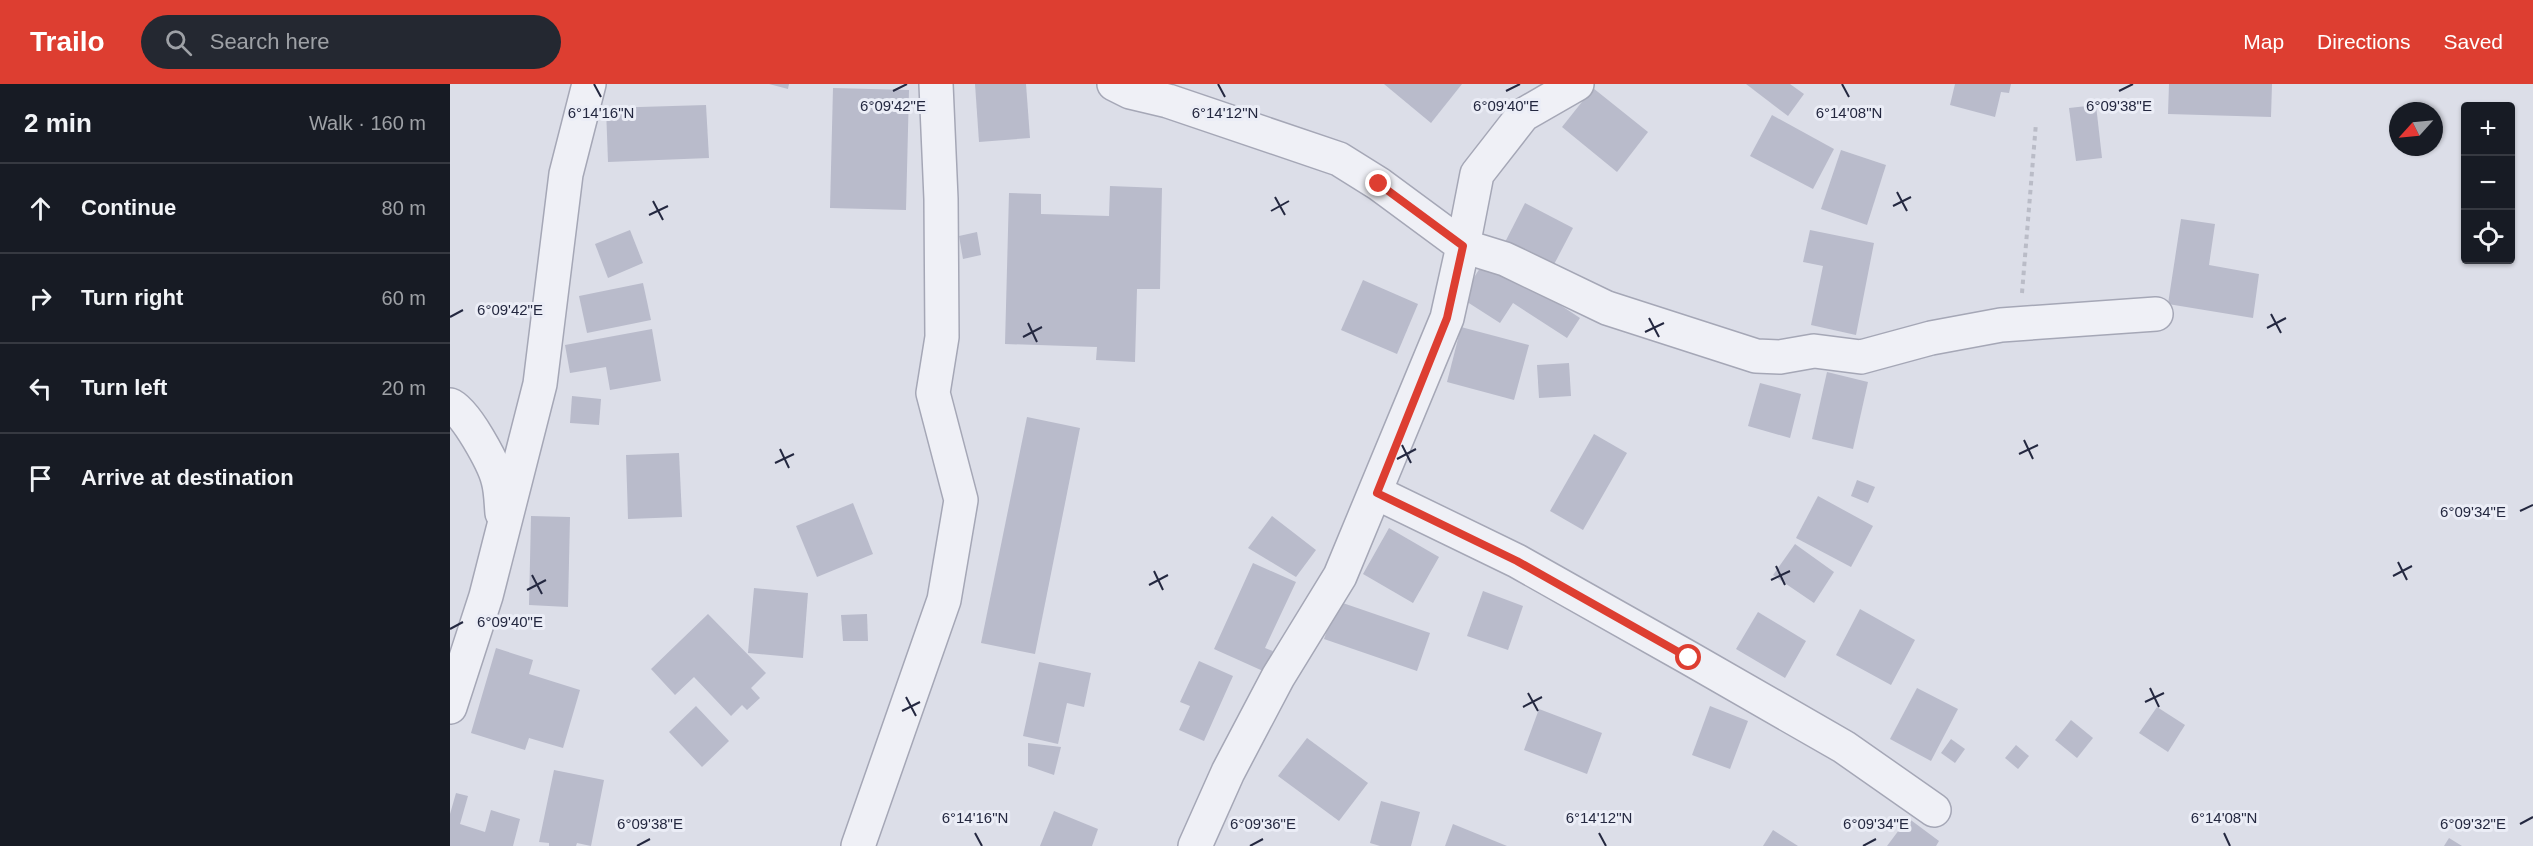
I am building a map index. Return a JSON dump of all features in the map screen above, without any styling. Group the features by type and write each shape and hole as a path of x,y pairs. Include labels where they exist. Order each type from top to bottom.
{"street":[{"path":"450,707 486,596 540,384 566,174 589,84"},
{"path":"858,846 944,600 961,500 933,393 942,337 941,199 936,84"},
{"path":"1114,84 1130,92 1168,101 1339,159 1379,184 1463,246 1505,259 1607,308 1756,356 1780,357 1814,351 1861,357 1931,338 2020,323 2156,314"},
{"path":"1195,846 1228,772 1278,676 1340,576 1377,493 1447,318 1477,174 1523,115 1577,84"},
{"path":"450,405 456,407 476,435 498,479 503,524"},
{"path":"1377,493 1517,561 1689,658 1844,747 1934,810"}],"path":[{"path":"2020,323 2036,123"}],"building":[{"path":"769,84 789,84 788,89"},
{"path":"975,84 1026,84 1030,138 979,142"},
{"path":"1384,84 1462,84 1431,123"},
{"path":"1746,84 1790,84 1804,94 1788,116"},
{"path":"1955,84 2011,84 2009,93 2001,92 1995,117 1950,105"},
{"path":"2169,84 2272,84 2271,117 2168,114"},
{"path":"833,88 909,90 906,210 830,208"},
{"path":"1593,88 1648,132 1617,172 1562,127"},
{"path":"706,105 709,158 608,162 606,108"},
{"path":"2096,105 2102,158 2076,161 2069,108"},
{"path":"1772,115 1834,149 1813,189 1750,156"},
{"path":"1841,150 1886,165 1867,225 1821,209"},
{"path":"1110,186 1162,188 1160,289 1137,289 1135,362 1096,360 1097,347 1005,344 1009,193 1041,194 1041,214 1109,216"},
{"path":"1525,203 1573,228 1549,274 1502,248"},
{"path":"2181,219 2215,224 2209,265 2259,274 2253,318 2168,304"},
{"path":"630,230 643,263 608,278 595,244"},
{"path":"1810,230 1874,243 1856,335 1811,325 1823,266 1803,262"},
{"path":"977,232 981,255 963,259 959,236"},
{"path":"1487,257 1580,318 1567,338 1513,303 1500,323 1461,298"},
{"path":"1363,280 1418,304 1397,354 1341,330"},
{"path":"643,283 651,320 587,333 579,296"},
{"path":"1461,327 1529,345 1514,400 1447,382"},
{"path":"652,329 661,381 610,390 606,367 570,373 565,345"},
{"path":"1569,363 1571,396 1539,398 1537,365"},
{"path":"1827,372 1868,382 1853,449 1812,439"},
{"path":"1760,383 1801,394 1790,438 1748,426"},
{"path":"572,396 601,399 599,425 570,423"},
{"path":"1027,417 1080,428 1035,654 981,643"},
{"path":"1594,434 1627,453 1583,530 1550,511"},
{"path":"679,453 682,517 628,519 626,455"},
{"path":"1857,480 1875,487 1868,503 1851,496"},
{"path":"1818,496 1873,526 1851,567 1796,538"},
{"path":"853,503 873,554 817,577 796,526"},
{"path":"531,516 570,517 568,607 529,605"},
{"path":"1272,516 1316,550 1296,577 1248,548"},
{"path":"1389,528 1439,557 1413,603 1363,574"},
{"path":"1795,544 1834,572 1814,603 1773,575"},
{"path":"1253,563 1296,582 1265,648 1273,651 1263,671 1214,649"},
{"path":"754,588 808,593 803,658 748,653"},
{"path":"1483,591 1523,606 1508,650 1467,636"},
{"path":"1337,601 1430,633 1417,671 1324,639"},
{"path":"1860,609 1915,640 1891,685 1836,655"},
{"path":"1758,612 1806,641 1785,678 1736,649"},
{"path":"708,614 766,673 751,688 760,698 747,710 742,705 731,716 694,677 675,695 651,669"},
{"path":"867,614 868,641 843,641 841,615"},
{"path":"496,648 533,660 529,674 580,690 563,748 529,738 525,750 471,733"},
{"path":"1199,661 1233,676 1204,741 1179,730 1190,706 1180,702"},
{"path":"1039,662 1091,673 1084,707 1067,703 1058,744 1023,736"},
{"path":"1917,688 1958,709 1931,761 1890,739"},
{"path":"696,706 729,741 702,767 669,732"},
{"path":"1710,706 1748,721 1730,769 1692,755"},
{"path":"2157,707 2185,725 2168,752 2139,733"},
{"path":"1539,709 1602,733 1587,774 1524,750"},
{"path":"2071,720 2093,738 2077,758 2055,740"},
{"path":"1307,738 1368,783 1339,821 1278,776"},
{"path":"1951,739 1965,749 1955,763 1941,753"},
{"path":"1028,743 1061,747 1054,775 1028,766"},
{"path":"2016,745 2029,756 2018,769 2005,758"},
{"path":"554,770 604,780 591,846 577,843 576,846 549,846 549,843 539,842"},
{"path":"456,793 468,796 460,824 485,832 491,810 520,819 513,846 450,846 450,814"},
{"path":"1381,801 1420,812 1411,846 1380,846 1370,843"},
{"path":"1054,811 1098,829 1092,846 1040,846"},
{"path":"1908,818 1939,841 1936,846 1887,846"},
{"path":"1453,824 1507,846 1445,846"},
{"path":"1773,830 1798,846 1763,846"},
{"path":"2449,838 2462,846 2444,846"}],"route":[{"path":"1379,184 1463,246 1447,318 1377,493 1517,561 1689,658"}]}
